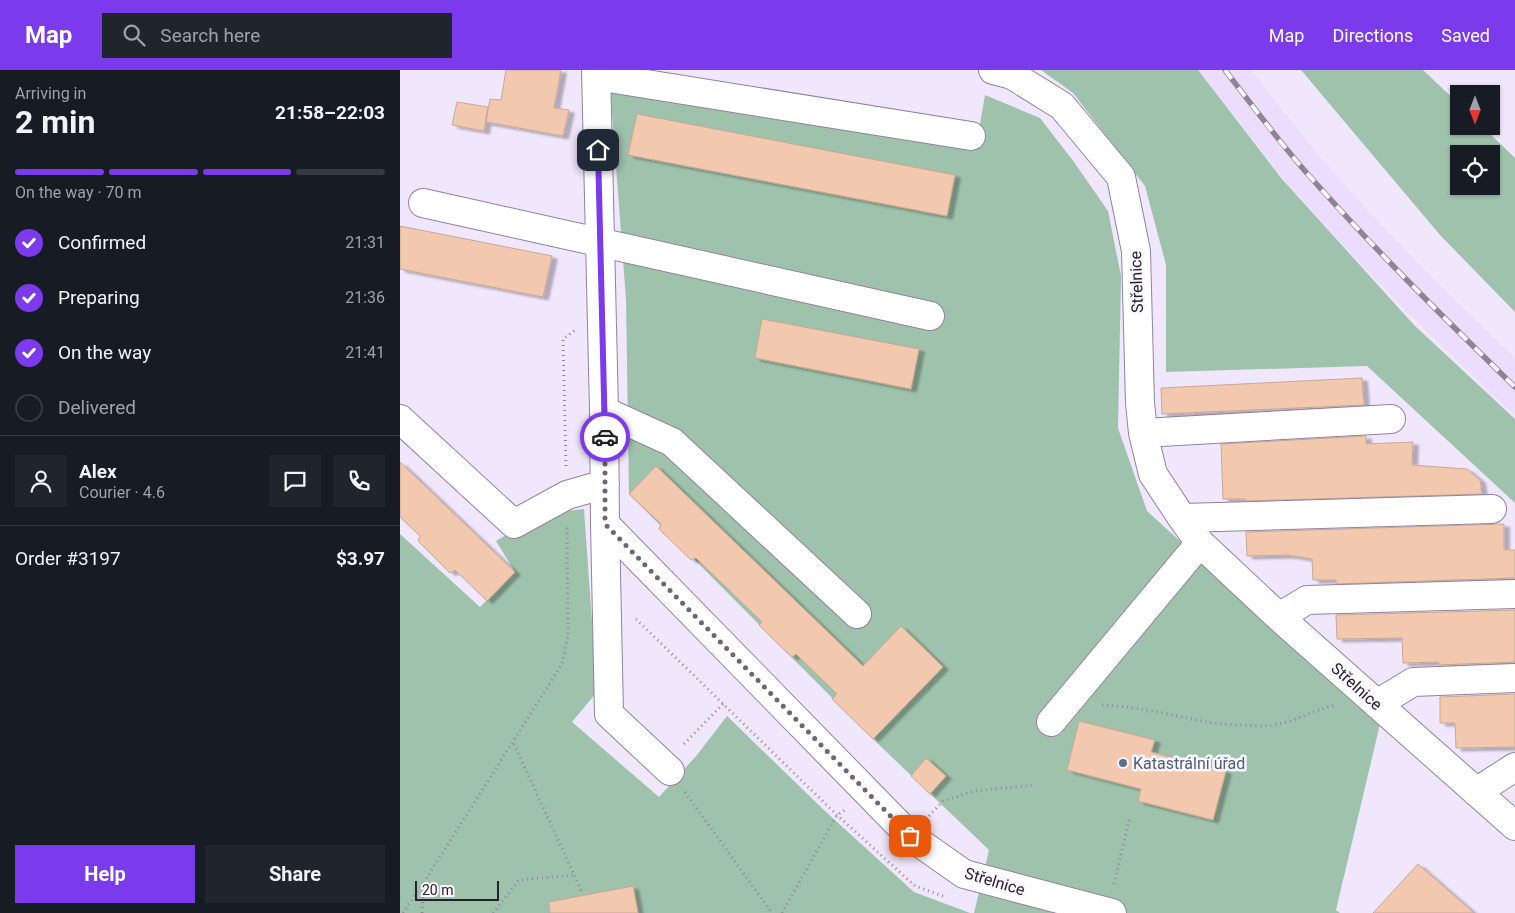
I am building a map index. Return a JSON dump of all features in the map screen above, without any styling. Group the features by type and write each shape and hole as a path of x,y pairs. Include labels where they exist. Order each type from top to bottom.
{"street":[{"name":"Střelnice","path":"993,70 1012,75 1062,106 1121,177 1136,250 1140,403 1143,433 1153,474 1182,518 1200,543 1280,617 1515,826"},
{"path":"670,771 609,714 596,73 970,136"},
{"path":"422,204 930,316"},
{"path":"604,411 672,442 858,614"},
{"path":"400,419 514,524 567,495 605,484"},
{"path":"1143,433 1391,419"},
{"path":"1182,518 1492,509"},
{"name":"Střelnice","path":"605,524 910,836 964,874 1110,912"},
{"path":"1056,715 1200,543"},
{"path":"1280,617 1307,600 1515,594"},
{"path":"1377,704 1413,682 1515,678"},
{"path":"1476,792 1515,767"}],"path":[{"path":"403,913 514,743 562,664 568,636 567,495"},
{"path":"607,591 837,815"},
{"path":"1056,715 1104,705 1149,710 1200,721 1264,726 1288,722 1324,708 1356,702 1377,704"},
{"path":"684,744 723,704"},
{"path":"514,743 582,892"},
{"path":"670,771 772,913"},
{"path":"910,836 943,801 974,791 1035,785"},
{"path":"782,913 837,815 870,796"},
{"path":"1110,912 1130,816"},
{"path":"493,913 519,880 574,875"},
{"path":"422,913 424,882"}],"shaded area":[{"path":"1198,70 1251,70 1319,156 1372,215 1436,282 1515,358 1515,416 1407,312 1341,243 1287,183"}],"green space":[{"path":"1041,70 1198,70 1282,179 1414,325 1515,419 1515,503 1367,366 1166,372 1166,265 1145,186 1073,93"},
{"path":"1301,70 1423,70 1450,96 1450,135 1491,135 1515,158 1515,312 1440,235"},
{"path":"610,85 976,147 985,95 1040,118 1108,211 1121,276 1118,428 1147,511 1380,724 1336,910 1340,913 974,913 989,850 873,739 629,494 626,300"},
{"path":"584,509 597,692 572,722 659,797 697,755 727,716 826,812 914,892 970,913 400,913 400,534 480,607 515,572 496,541 541,514"}],"building":[{"path":"506,70 561,70 554,108 569,110 563,136 486,122 490,99 501,100"},
{"path":"457,102 488,107 484,131 452,125"},
{"path":"637,114 955,175 947,216 628,155"},
{"path":"400,226 552,256 543,297 400,269"},
{"path":"762,319 919,349 911,389 755,358"},
{"path":"1362,378 1364,405 1162,414 1161,388"},
{"path":"1366,436 1366,444 1413,442 1412,465 1467,469 1480,480 1482,494 1246,501 1246,499 1223,499 1221,444"},
{"path":"400,462 515,572 487,601 455,570 450,573 418,541 420,536 400,517"},
{"path":"656,466 863,666 901,626 943,667 873,739 832,699 837,694 796,654 792,657 775,641 759,625 762,622 696,558 691,560 659,529 661,524 629,494"},
{"path":"1504,524 1504,550 1515,550 1515,578 1336,584 1336,580 1313,580 1312,559 1288,555 1247,556 1246,532"},
{"path":"1515,610 1515,662 1439,665 1439,662 1403,663 1402,638 1337,639 1336,615"},
{"path":"1515,694 1515,747 1456,748 1455,723 1440,723 1440,697"},
{"path":"1079,721 1155,740 1151,752 1226,771 1213,820 1138,801 1141,789 1067,770"},
{"path":"926,758 946,776 930,794 911,776"},
{"path":"1418,864 1474,913 1373,913"},
{"path":"633,886 638,913 550,913 549,902"}],"railway":[{"path":"1225,70 1284,146 1330,199 1408,281 1515,387"}],"way so far":[{"path":"605,437 605,524 910,836"}],"place":[{"name":"Katastrální úřad","path":"1123,763"}],"route":[{"path":"598,150 605,437"}]}
